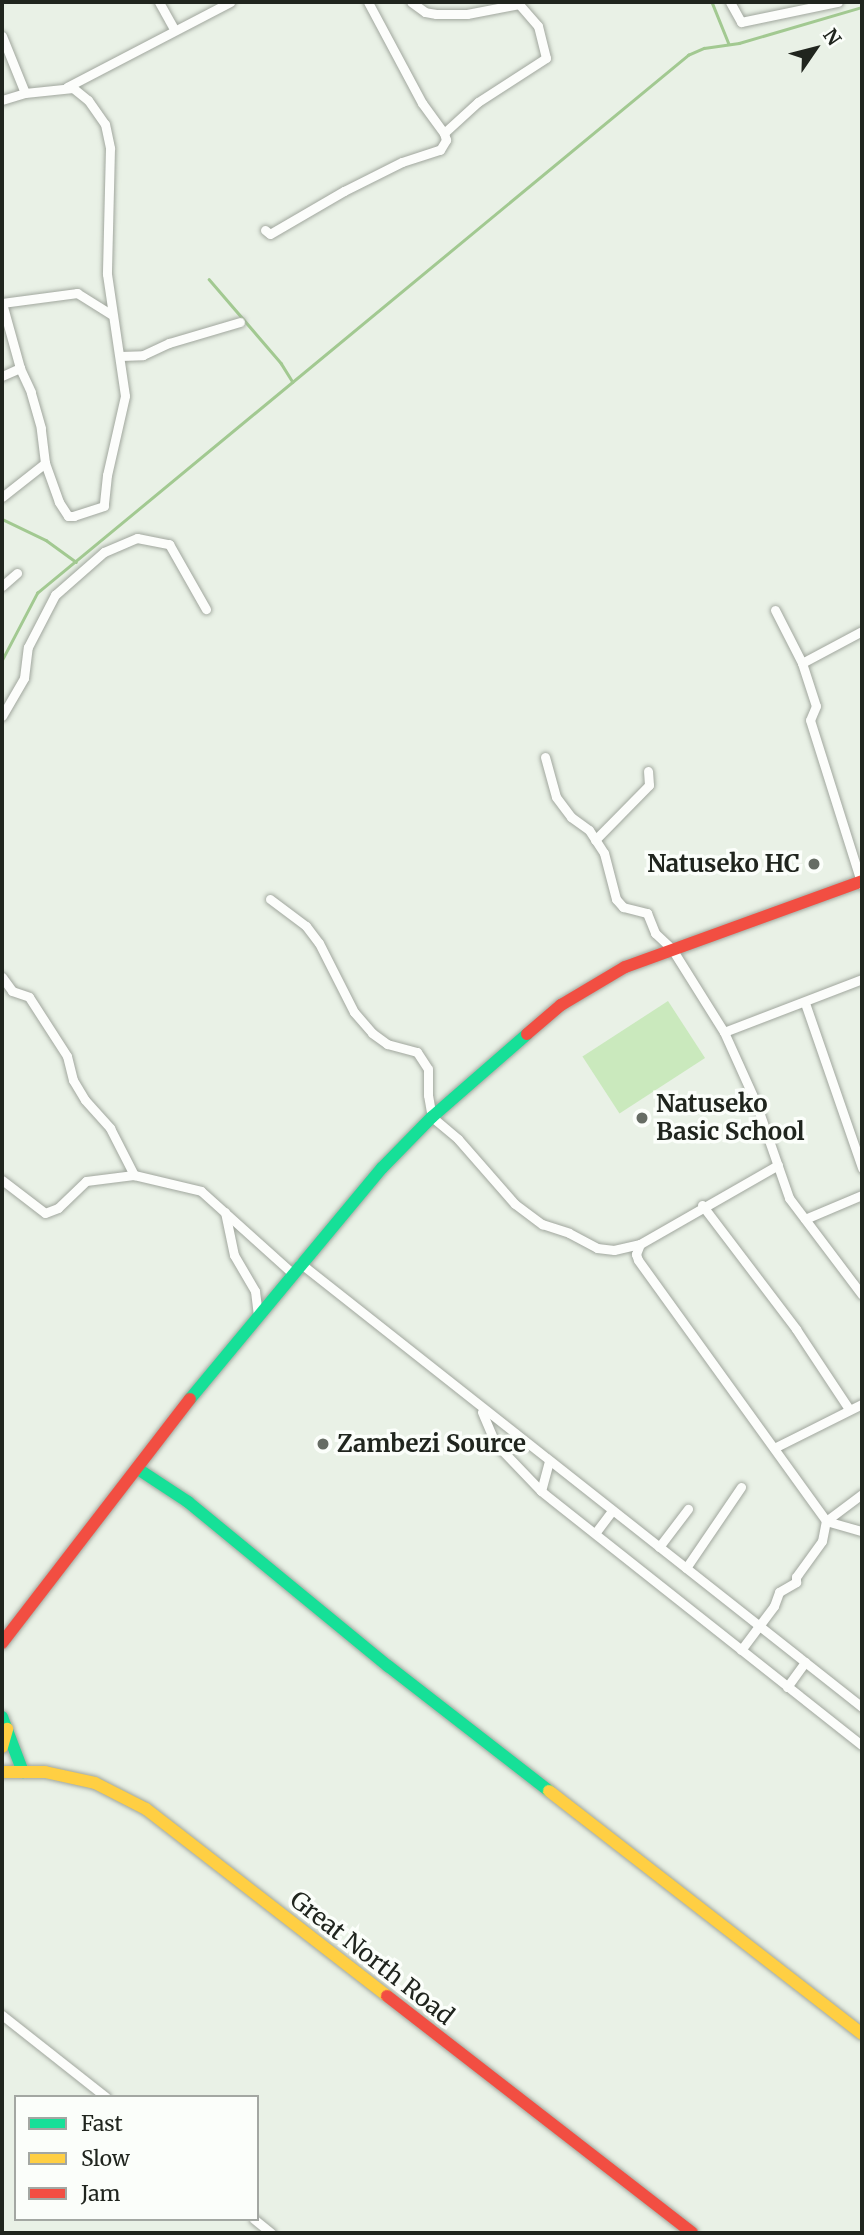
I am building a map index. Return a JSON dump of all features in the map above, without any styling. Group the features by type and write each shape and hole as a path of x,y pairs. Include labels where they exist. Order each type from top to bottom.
{"main road":[{"path":"2,1643 258,1314 382,1168 432,1117 561,1005 625,967 861,883"},
{"path":"138,1469 188,1502 388,1665 862,2034"},
{"path":"2,1747 5,1723"},
{"path":"5,1723 23,1772"},
{"name":"Great North Road","path":"2,1772 45,1772 95,1783 146,1809 692,2233"}],"street":[{"path":"159,2 174,29"},
{"path":"66,88 230,2"},
{"path":"265,230 270,234 344,191 402,162 440,150 446,140 444,133 422,103 368,2"},
{"path":"411,2 425,12 467,15 519,4 538,26 546,50 546,58 478,102 444,133"},
{"path":"730,2 741,22 838,2"},
{"path":"2,36 25,93"},
{"path":"2,100 25,93 73,88 88,100 105,124 110,148 107,274 125,396 107,475 104,506 68,516 59,502 45,463 41,428 31,392 20,368 2,303 77,293 111,314"},
{"path":"120,356 143,355 169,343 240,322"},
{"path":"2,376 20,368"},
{"path":"2,497 45,463"},
{"path":"2,716 24,678 28,648 55,595 104,552 137,538 169,544 206,609"},
{"path":"2,586 17,573"},
{"path":"775,610 802,663 816,706 810,720 861,883"},
{"path":"802,663 862,631"},
{"path":"545,757 556,797 595,839 604,853 617,898 623,907 647,913 655,933 672,949 724,1032 756,1103 789,1198 862,1295"},
{"path":"595,839 649,785 648,771"},
{"path":"270,900 313,934 354,1012 372,1033 387,1044 417,1052 428,1069 428,1095 432,1117 458,1139 514,1204 529,1215 592,1247 620,1248 640,1244 702,1205 778,1165"},
{"path":"2,977 12,991 29,997 67,1056 74,1080 85,1100 110,1128 134,1175"},
{"path":"724,1032 862,979"},
{"path":"805,1003 862,1168"},
{"path":"2,1180 45,1213 58,1208 86,1181 134,1175 201,1191 296,1268 477,1405 862,1707"},
{"path":"805,1219 862,1195"},
{"path":"702,1205 796,1329 849,1409"},
{"path":"225,1212 234,1255 255,1291 258,1314"},
{"path":"640,1244 636,1254 638,1260 826,1521 862,1531"},
{"path":"620,1248 638,1260"},
{"path":"774,1448 862,1404"},
{"path":"477,1405 495,1443 541,1490 862,1745"},
{"path":"541,1490 550,1462"},
{"path":"686,1568 741,1487"},
{"path":"741,1650 774,1606 779,1592 796,1581 796,1577 822,1541 826,1521 862,1494"},
{"path":"659,1547 688,1509"},
{"path":"596,1532 612,1511"},
{"path":"787,1687 805,1662"},
{"path":"2,2015 103,2095"},
{"path":"256,2221 271,2233"}],"green space":[{"path":"668,1001 705,1058 619,1114 582,1057"}],"waterway":[{"path":"712,2 729,44"},
{"path":"2,660 37,593 688,55 704,48 739,43 862,7"},
{"path":"209,279 281,363 293,382"},
{"path":"2,519 46,540 76,562"}],"traffic: fast":[{"path":"190,1399 382,1168 432,1117 527,1034"},
{"path":"138,1469 188,1502 388,1666 549,1791"},
{"path":"2,1717 23,1772"}],"traffic: slow":[{"path":"2,1747 7,1729"},
{"path":"2,1772 45,1772 95,1783 146,1809 387,1996"},
{"path":"549,1791 862,2034"}],"traffic: jam":[{"path":"527,1034 561,1005 625,967 862,881"},
{"path":"2,1643 190,1399"},
{"path":"387,1996 692,2233"}],"place":[{"name":"Natuseko HC","path":"814,864"},
{"name":"Natuseko Basic School","path":"642,1118"},
{"name":"Zambezi Source","path":"323,1444"}]}
